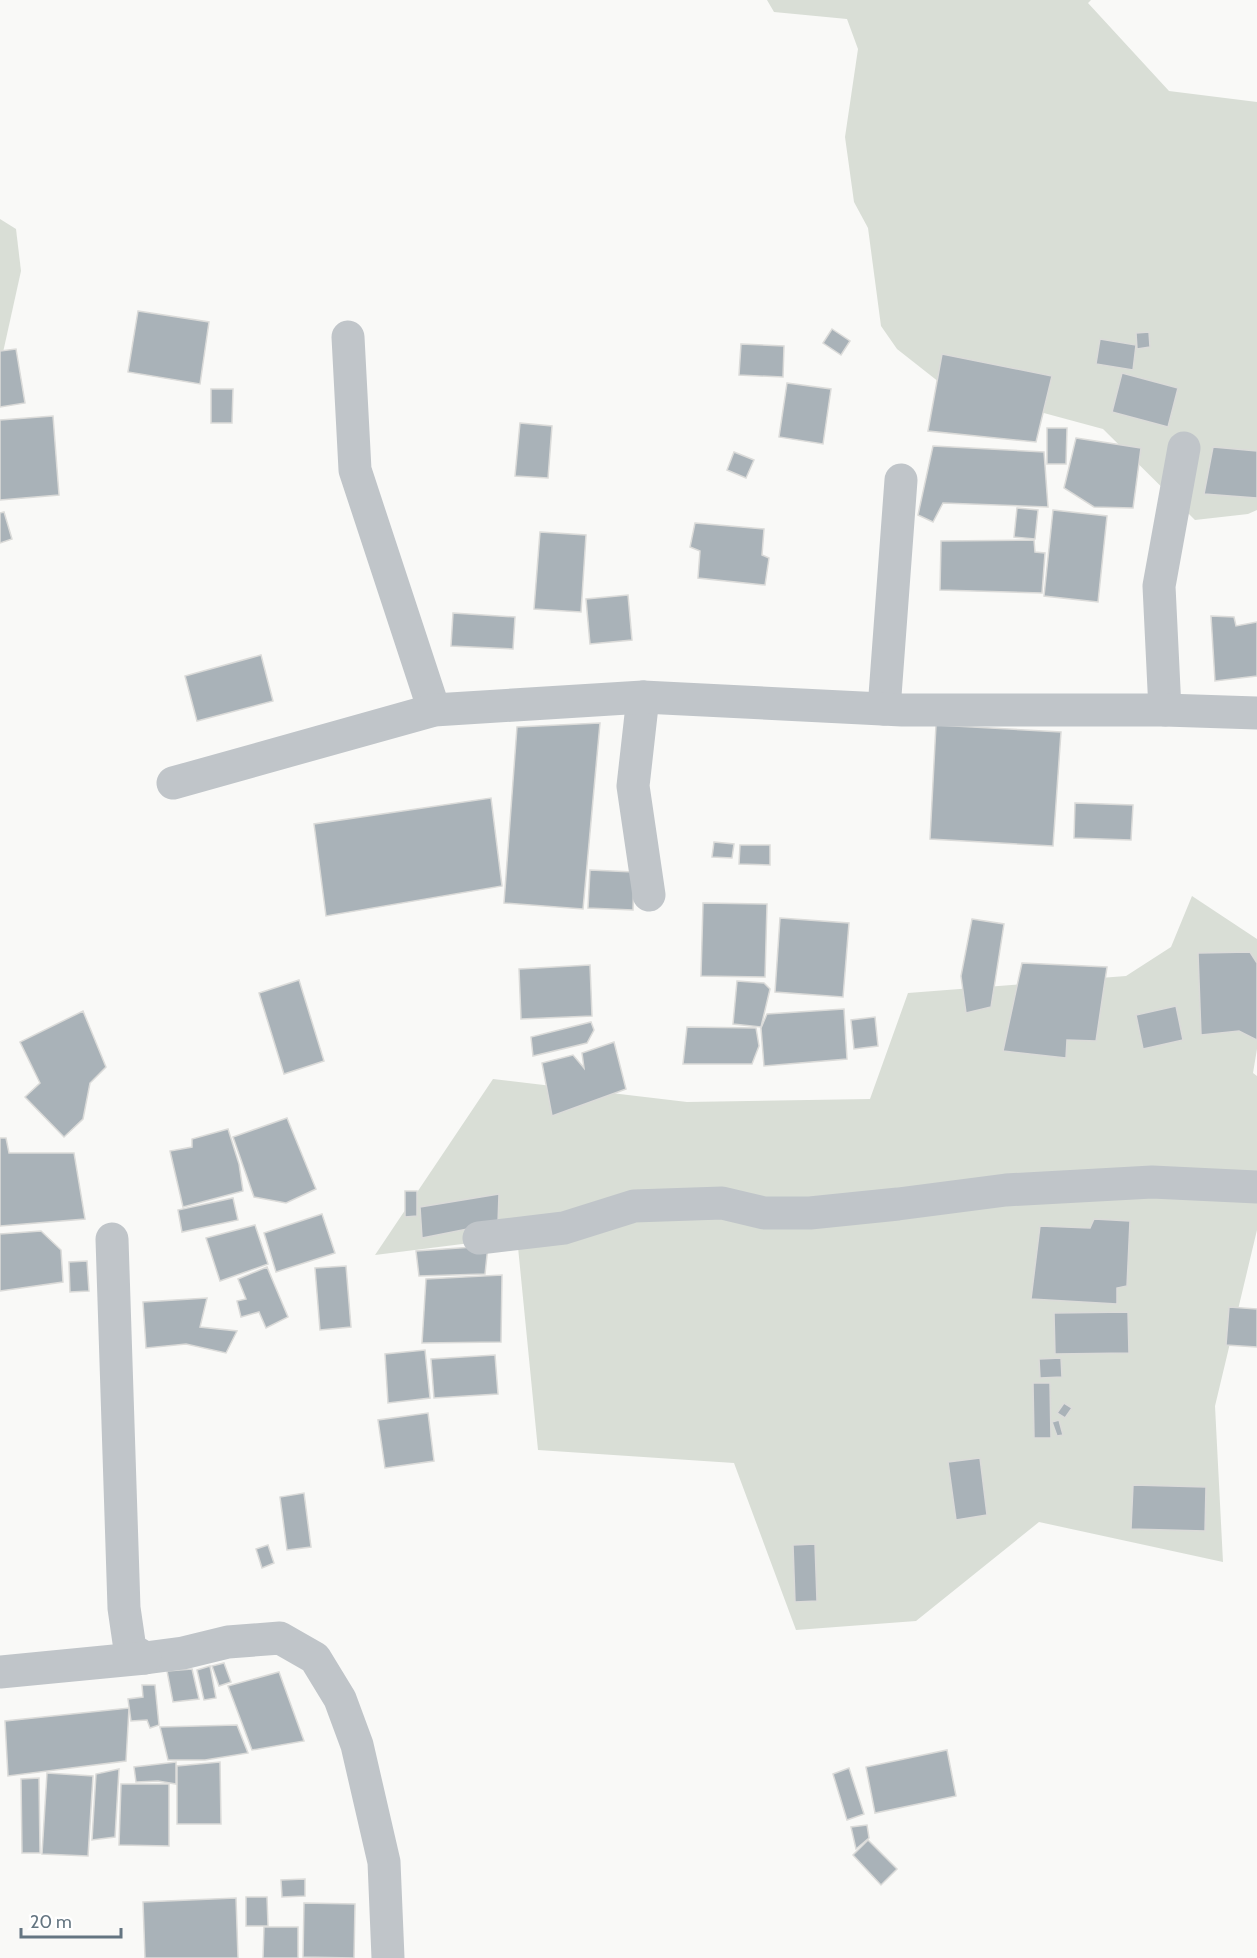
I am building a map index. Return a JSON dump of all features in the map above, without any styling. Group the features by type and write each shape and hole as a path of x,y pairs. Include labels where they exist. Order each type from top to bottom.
{"street":[{"path":"348,337 356,470 434,710"},
{"path":"1165,710 1159,586 1184,448"},
{"path":"884,709 901,480"},
{"path":"643,697 633,786 649,895"},
{"path":"173,783 434,710 643,697 884,709 1257,712"},
{"path":"479,1238 564,1228 634,1206 722,1203 764,1213 810,1213 1040,1188 1152,1182 1257,1187"},
{"path":"112,1239 124,1608 130,1649 145,1658"},
{"path":"0,1672 145,1658 183,1653 228,1642 280,1638 315,1658 340,1699 357,1745 384,1862 388,1958"}],"shaded area":[{"path":"767,0 1091,0 1088,3 1169,91 1257,102 1257,510 1248,514 1195,520 1103,429 944,386 897,349 881,326 868,228 854,202 845,137 858,49 847,19 774,12"},
{"path":"0,219 16,229 21,271 0,366"},
{"path":"1192,896 1257,939 1257,1049 1253,1073 1257,1076 1257,1230 1215,1406 1223,1562 1039,1522 916,1621 796,1630 734,1463 538,1450 517,1237 375,1255 493,1079 687,1102 870,1099 908,993 1126,976 1171,947"}],"building":[{"path":"138,311 209,322 200,384 128,372"},
{"path":"832,329 850,341 841,355 823,343"},
{"path":"1149,332 1150,347 1137,349 1136,333"},
{"path":"1100,339 1136,345 1133,370 1096,364"},
{"path":"741,344 784,346 783,377 739,375"},
{"path":"16,349 25,403 0,407 0,351"},
{"path":"942,354 1052,376 1036,442 928,431"},
{"path":"1122,373 1178,388 1168,427 1112,412"},
{"path":"787,383 831,389 823,444 779,437"},
{"path":"211,389 233,389 232,423 211,423"},
{"path":"53,416 59,495 0,500 0,420"},
{"path":"520,423 552,426 548,478 515,476"},
{"path":"1047,428 1067,428 1066,464 1047,464"},
{"path":"1076,438 1141,448 1133,508 1094,507 1064,488"},
{"path":"933,446 1044,452 1048,507 943,503 933,522 918,515"},
{"path":"1213,447 1257,451 1257,498 1204,494"},
{"path":"734,452 754,460 746,478 727,470"},
{"path":"1017,508 1038,510 1035,539 1014,537"},
{"path":"1053,510 1107,516 1098,602 1044,596"},
{"path":"4,512 12,539 0,543 0,513"},
{"path":"695,523 764,529 762,555 769,558 765,585 698,578 700,551 690,547"},
{"path":"540,532 586,535 581,612 534,609"},
{"path":"1034,540 1035,552 1045,553 1042,593 940,590 941,541"},
{"path":"628,595 632,640 590,644 586,599"},
{"path":"453,613 515,617 513,649 451,646"},
{"path":"1211,616 1234,617 1236,626 1257,622 1257,676 1215,681"},
{"path":"261,655 273,701 197,721 185,676"},
{"path":"600,723 583,909 504,903 517,727"},
{"path":"936,725 1061,732 1053,846 930,839"},
{"path":"491,798 502,886 326,916 314,824"},
{"path":"1075,803 1133,805 1131,840 1074,838"},
{"path":"714,842 734,844 732,858 712,857"},
{"path":"740,845 770,845 770,865 739,864"},
{"path":"590,870 634,872 633,910 588,908"},
{"path":"703,903 767,904 765,977 701,976"},
{"path":"780,918 849,923 843,997 775,992"},
{"path":"972,919 1004,924 991,1007 966,1013 961,976"},
{"path":"1250,952 1257,963 1257,1040 1239,1031 1201,1035 1198,953"},
{"path":"1022,963 1107,967 1096,1041 1067,1040 1066,1058 1003,1051"},
{"path":"590,965 592,1016 521,1019 519,969"},
{"path":"299,980 324,1061 284,1074 259,993"},
{"path":"737,981 764,983 770,989 761,1027 733,1024"},
{"path":"1176,1006 1183,1040 1143,1049 1136,1015"},
{"path":"844,1009 847,1059 764,1066 761,1028 767,1014"},
{"path":"83,1011 106,1067 90,1083 83,1119 64,1137 25,1097 40,1083 20,1042"},
{"path":"875,1017 878,1046 854,1049 851,1020"},
{"path":"591,1022 594,1030 587,1043 533,1056 531,1037"},
{"path":"687,1027 756,1028 759,1046 752,1064 683,1064"},
{"path":"614,1042 626,1089 552,1116 542,1063 573,1055 584,1068 582,1053"},
{"path":"287,1118 316,1189 286,1203 254,1197 233,1137"},
{"path":"228,1129 239,1164 243,1191 183,1207 170,1151 192,1147 192,1139"},
{"path":"0,1138 6,1138 9,1153 74,1153 85,1219 0,1226"},
{"path":"405,1191 417,1191 417,1216 405,1217"},
{"path":"499,1194 498,1223 422,1238 420,1207"},
{"path":"233,1198 238,1220 182,1232 178,1210"},
{"path":"322,1214 335,1253 276,1272 264,1233"},
{"path":"1094,1219 1130,1221 1127,1286 1117,1288 1117,1304 1031,1299 1040,1226 1090,1228"},
{"path":"255,1225 268,1264 220,1281 206,1238"},
{"path":"41,1231 61,1250 63,1282 0,1291 0,1234"},
{"path":"488,1246 485,1274 419,1276 416,1251"},
{"path":"87,1261 89,1291 70,1292 69,1262"},
{"path":"346,1266 351,1327 320,1330 315,1268"},
{"path":"267,1267 288,1317 266,1328 259,1312 241,1317 237,1301 246,1299 238,1279"},
{"path":"502,1275 501,1342 422,1343 426,1279"},
{"path":"207,1298 200,1327 237,1331 226,1353 186,1344 146,1348 143,1302"},
{"path":"1229,1307 1257,1309 1257,1347 1226,1345"},
{"path":"1128,1312 1129,1353 1055,1354 1054,1313"},
{"path":"425,1350 430,1398 388,1403 385,1354"},
{"path":"495,1355 498,1394 434,1398 431,1359"},
{"path":"1061,1358 1062,1377 1040,1378 1039,1359"},
{"path":"1033,1383 1050,1383 1051,1438 1034,1438"},
{"path":"1064,1403 1072,1408 1065,1418 1057,1413"},
{"path":"428,1413 434,1461 385,1468 378,1420"},
{"path":"1059,1420 1063,1435 1057,1436 1052,1422"},
{"path":"980,1458 987,1515 956,1520 948,1462"},
{"path":"1133,1485 1206,1487 1205,1531 1131,1529"},
{"path":"304,1493 311,1547 287,1550 280,1497"},
{"path":"815,1544 817,1601 795,1602 793,1545"},
{"path":"268,1545 274,1563 262,1568 256,1549"},
{"path":"224,1663 231,1682 219,1686 212,1666"},
{"path":"210,1666 216,1698 204,1700 197,1670"},
{"path":"192,1669 199,1699 173,1702 167,1671"},
{"path":"279,1672 304,1741 252,1750 228,1686"},
{"path":"142,1685 155,1685 159,1725 150,1728 147,1720 131,1721 128,1699 143,1697"},
{"path":"129,1708 126,1761 8,1776 5,1721"},
{"path":"237,1725 248,1753 205,1760 168,1760 160,1727"},
{"path":"947,1750 956,1796 875,1813 866,1767"},
{"path":"176,1762 176,1784 158,1781 136,1782 134,1767"},
{"path":"220,1762 221,1824 177,1824 177,1766"},
{"path":"849,1768 864,1814 847,1820 833,1774"},
{"path":"119,1769 115,1837 92,1840 96,1774"},
{"path":"47,1773 93,1776 88,1856 42,1854"},
{"path":"39,1778 40,1853 22,1853 21,1779"},
{"path":"121,1784 169,1784 169,1846 119,1845"},
{"path":"867,1825 869,1838 856,1849 851,1827"},
{"path":"868,1840 897,1869 881,1885 853,1855"},
{"path":"305,1879 305,1896 282,1897 281,1880"},
{"path":"246,1897 267,1897 268,1926 246,1926"},
{"path":"236,1898 238,1958 145,1958 143,1902"},
{"path":"304,1903 355,1904 354,1958 303,1957"},
{"path":"264,1927 298,1927 298,1958 263,1958"}]}
